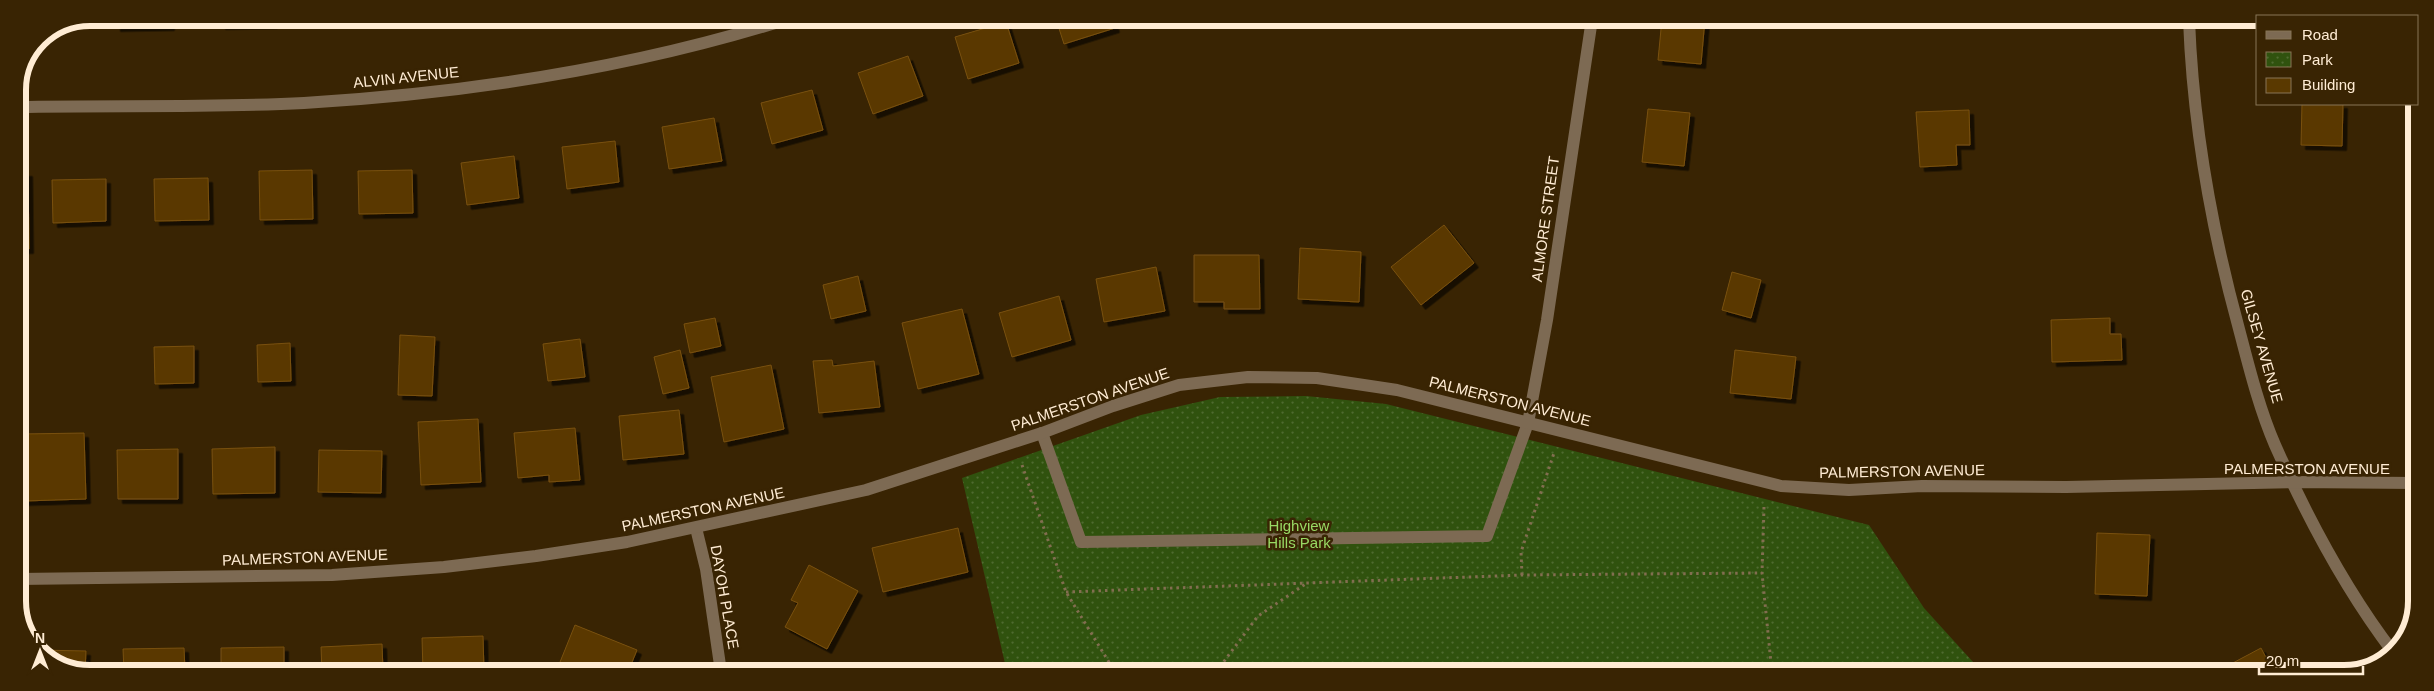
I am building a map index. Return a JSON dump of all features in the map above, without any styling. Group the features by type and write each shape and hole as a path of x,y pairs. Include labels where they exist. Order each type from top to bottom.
{"street":[{"name":"ALVIN AVENUE","path":"26,107 303,103 388,96 565,74 602,67 760,26"},
{"name":"ALMORE STREET","path":"1042,433 1081,542 1487,536 1528,423 1547,320 1591,26"},
{"name":"GILSEY AVENUE","path":"2189,26 2194,96 2211,216 2248,363 2274,444 2337,568 2389,646"},
{"name":"PALMERSTON AVENUE","path":"26,579 332,575 536,556 627,542 866,490 1042,433 1113,406 1179,385 1248,377 1317,378 1397,390 1781,486 1815,489 1922,486 2183,486 2294,482 2408,483"},
{"name":"DAYOH PLACE","path":"696,528 711,596 720,665"}],"path":[{"path":"1522,574 1521,552 1556,447"},
{"path":"1020,458 1066,592 1111,665"},
{"path":"1765,499 1762,573 1771,665"},
{"path":"1066,592 1522,574 1762,573"},
{"path":"1221,665 1258,616 1307,582"}],"green space":[{"name":"Highview Hills Park","path":"1306,396 1386,404 1869,525 1924,608 1976,665 1005,665 962,478 1141,415 1220,397"}],"building":[{"path":"116,26 170,26 116,27"},
{"path":"992,26 1007,26 1019,63 968,79 955,37"},
{"path":"1058,26 1114,26 1115,28 1064,44"},
{"path":"1661,26 1704,26 1701,64 1658,60"},
{"path":"908,56 923,96 873,114 858,73"},
{"path":"812,90 823,130 772,144 761,103"},
{"path":"2302,105 2343,105 2342,146 2301,145"},
{"path":"1648,109 1690,113 1684,166 1642,162"},
{"path":"1969,110 1970,145 1956,145 1957,165 1920,167 1916,112"},
{"path":"714,118 722,161 669,169 662,127"},
{"path":"615,141 619,182 567,189 562,147"},
{"path":"514,156 519,198 467,205 461,163"},
{"path":"312,170 313,219 260,220 259,171"},
{"path":"412,170 413,213 359,214 358,171"},
{"path":"26,172 28,172 29,249 26,249"},
{"path":"208,178 209,220 155,221 154,179"},
{"path":"106,179 106,221 53,223 52,180"},
{"path":"1444,225 1474,263 1421,305 1391,267"},
{"path":"1300,248 1361,252 1359,302 1298,299"},
{"path":"1194,255 1259,255 1260,309 1224,309 1224,302 1194,302"},
{"path":"1156,267 1165,311 1104,322 1096,279"},
{"path":"1732,272 1761,280 1751,318 1722,310"},
{"path":"858,276 866,311 831,319 823,285"},
{"path":"1059,296 1071,340 1012,357 999,313"},
{"path":"962,309 979,374 918,389 902,323"},
{"path":"715,318 721,346 690,353 684,324"},
{"path":"2110,318 2110,334 2121,334 2122,360 2052,362 2051,320"},
{"path":"400,335 435,337 432,396 398,395"},
{"path":"580,339 585,377 548,381 543,344"},
{"path":"290,343 291,381 258,382 257,345"},
{"path":"194,346 194,383 155,384 154,347"},
{"path":"680,350 689,388 663,394 654,357"},
{"path":"1735,350 1796,357 1791,399 1730,393"},
{"path":"832,360 833,366 874,361 880,407 819,413 813,361"},
{"path":"771,365 784,429 724,442 711,377"},
{"path":"679,410 684,454 623,460 619,416"},
{"path":"478,419 481,482 421,485 418,422"},
{"path":"575,428 580,480 549,482 549,475 518,478 514,433"},
{"path":"84,433 86,499 26,501 26,434"},
{"path":"275,447 275,493 213,494 212,449"},
{"path":"178,449 178,499 118,499 117,450"},
{"path":"319,450 382,451 381,493 318,492"},
{"path":"958,528 968,572 883,592 872,548"},
{"path":"2097,533 2150,535 2147,596 2095,594"},
{"path":"809,565 858,591 827,649 785,627 798,603 791,600"},
{"path":"575,625 637,650 631,665 559,665"},
{"path":"483,636 484,665 423,665 422,638"},
{"path":"382,644 383,665 322,665 321,647"},
{"path":"284,647 284,665 221,665 221,648"},
{"path":"184,648 185,665 124,665 123,649"},
{"path":"2261,648 2270,665 2229,665"},
{"path":"50,650 86,651 85,664 74,663"}]}
